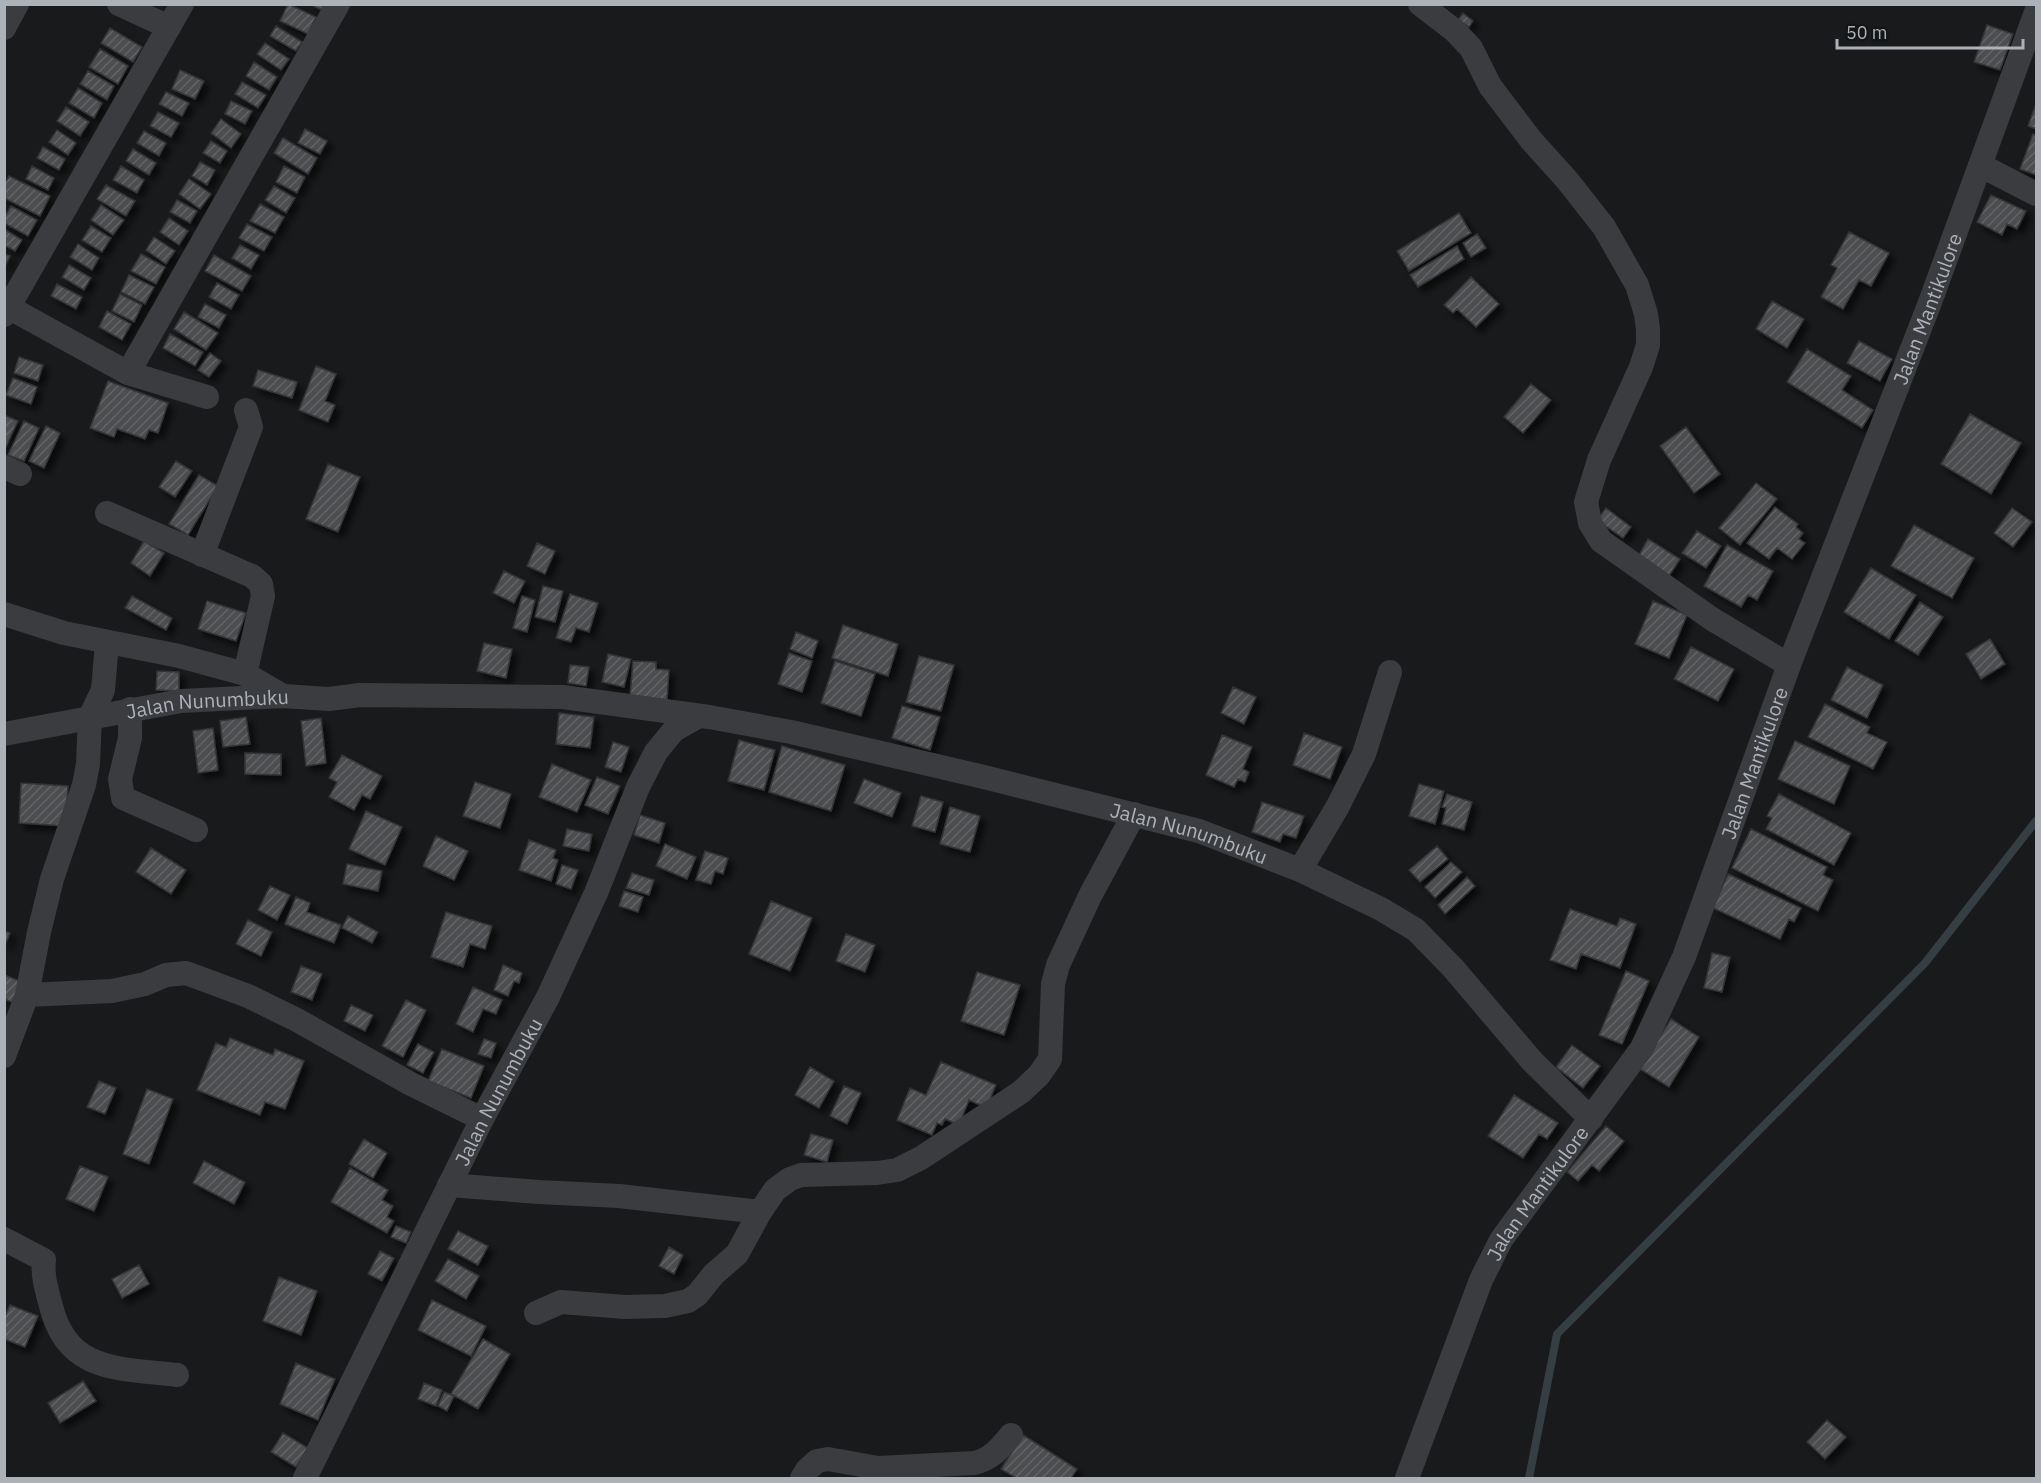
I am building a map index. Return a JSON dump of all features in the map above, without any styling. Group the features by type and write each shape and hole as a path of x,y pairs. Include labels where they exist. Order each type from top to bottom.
{"street":[{"path":"4,28 17,4"},
{"path":"119,4 169,27"},
{"path":"182,4 6,311 128,373 207,397"},
{"path":"128,373 338,4"},
{"path":"1420,4 1455,30 1471,48 1490,86 1531,140 1567,180 1604,227 1637,285 1646,314 1648,345 1641,367 1599,460 1589,488 1586,502 1587,515 1593,530 1601,542 1703,612 1789,665"},
{"name":"Jalan Mantikulore","path":"1407,1479 1481,1280 1501,1240 1642,1048 1684,957 1789,665 1929,305 2037,12"},
{"path":"1980,165 2037,194"},
{"path":"202,555 251,426 246,410"},
{"path":"107,513 252,576 261,584 263,596 245,674"},
{"path":"4,614 64,633 179,656 245,674 283,696"},
{"path":"4,1056 27,995 52,879 84,785 88,764 90,717 103,690 107,643"},
{"path":"1300,870 1338,806 1364,754 1390,672"},
{"name":"Jalan Nunumbuku","path":"4,734 181,701 283,696 328,699 360,695 563,697 699,716 791,732 984,777 1199,831 1300,870 1381,909 1416,930 1453,968 1532,1061 1591,1119"},
{"path":"130,709 130,738 120,779 123,798 196,830"},
{"name":"Jalan Nunumbuku","path":"305,1479 482,1119 548,997 596,893 638,788 656,752 674,730 699,716"},
{"path":"536,1313 561,1302 665,1306 687,1301 697,1295 714,1274 737,1254 760,1212 781,1184 801,1175 877,1173 897,1170 921,1158 1021,1092 1039,1075 1050,1059 1053,984 1058,965 1090,896 1134,814"},
{"path":"27,995 112,991 145,984 166,975 186,973 248,996 297,1020 411,1084 482,1119"},
{"path":"449,1185 619,1196 760,1212"},
{"path":"4,1239 44,1260 43,1270 52,1314 71,1348 87,1360 105,1365 177,1375"},
{"path":"802,1479 810,1466 817,1461 828,1459 878,1468 984,1461 993,1456 1011,1435"}],"building":[{"path":"288,4 316,17 308,34 280,21"},
{"path":"309,4 324,4 322,10"},
{"path":"1463,13 1473,21 1469,27 1458,20"},
{"path":"1987,25 2013,34 2000,70 1974,62"},
{"path":"276,26 302,42 296,51 270,36"},
{"path":"110,28 142,47 133,62 101,43"},
{"path":"265,43 289,59 281,70 257,54"},
{"path":"100,49 128,66 118,84 89,67"},
{"path":"254,62 277,77 269,90 246,76"},
{"path":"180,70 204,81 195,99 172,89"},
{"path":"88,71 114,86 107,100 80,84"},
{"path":"242,82 266,95 258,108 235,94"},
{"path":"78,88 102,103 94,118 69,103"},
{"path":"166,92 189,103 182,116 159,104"},
{"path":"231,101 252,111 245,124 225,114"},
{"path":"2036,104 2036,129 2028,126"},
{"path":"66,107 89,122 80,136 57,121"},
{"path":"158,112 179,123 171,137 150,126"},
{"path":"221,119 241,134 231,148 211,133"},
{"path":"305,129 327,141 320,154 298,143"},
{"path":"57,130 76,143 68,155 49,142"},
{"path":"144,131 166,143 159,156 137,143"},
{"path":"2033,134 2036,136 2036,175 2020,169"},
{"path":"283,138 317,158 308,174 274,153"},
{"path":"211,141 227,151 220,163 203,153"},
{"path":"43,147 65,159 59,170 37,158"},
{"path":"133,149 156,163 149,175 126,161"},
{"path":"200,162 215,170 207,185 192,176"},
{"path":"32,166 54,178 48,190 26,179"},
{"path":"121,166 144,180 137,193 113,180"},
{"path":"284,166 305,177 297,193 276,182"},
{"path":"9,176 50,196 40,216 4,198 4,185"},
{"path":"189,179 211,194 200,209 179,194"},
{"path":"106,185 135,201 126,216 97,199"},
{"path":"274,186 295,198 286,213 265,200"},
{"path":"1991,195 2026,211 2017,229 2007,224 2002,235 1977,222"},
{"path":"177,200 197,211 190,223 170,212"},
{"path":"260,204 284,217 275,233 250,221"},
{"path":"101,205 124,220 113,235 91,220"},
{"path":"11,206 37,220 28,236 4,223 4,218"},
{"path":"1459,213 1471,233 1409,271 1397,251"},
{"path":"169,218 188,231 179,245 160,232"},
{"path":"247,224 272,237 264,251 239,238"},
{"path":"91,226 111,238 102,252 82,240"},
{"path":"4,229 22,240 15,251 4,245"},
{"path":"1849,232 1889,253 1871,286 1859,280 1843,309 1821,297 1837,268 1831,265"},
{"path":"1477,234 1486,248 1471,257 1463,243"},
{"path":"154,237 175,251 166,264 146,250"},
{"path":"78,244 99,258 92,270 70,257"},
{"path":"240,245 259,255 251,269 232,258"},
{"path":"1457,246 1464,259 1418,287 1410,275"},
{"path":"4,254 10,256 4,268"},
{"path":"141,254 165,267 156,284 131,271"},
{"path":"214,255 251,276 242,291 205,271"},
{"path":"69,265 91,278 84,290 62,277"},
{"path":"129,275 154,287 145,304 121,292"},
{"path":"1471,277 1499,304 1476,327 1457,309 1453,313 1444,305"},
{"path":"217,283 239,295 231,309 209,297"},
{"path":"57,284 82,297 76,309 51,296"},
{"path":"120,294 142,305 134,322 112,311"},
{"path":"1772,301 1804,319 1787,348 1756,329"},
{"path":"205,304 226,315 219,328 198,317"},
{"path":"107,311 131,324 122,340 99,327"},
{"path":"184,312 218,333 206,350 174,329"},
{"path":"170,334 203,352 195,366 163,348"},
{"path":"1859,341 1892,359 1880,381 1847,363"},
{"path":"1807,349 1851,376 1842,390 1873,410 1862,428 1787,382"},
{"path":"210,353 221,361 209,377 198,370"},
{"path":"19,357 43,365 38,381 14,373"},
{"path":"316,366 336,374 325,401 335,405 328,422 299,410"},
{"path":"258,370 297,382 292,398 253,386"},
{"path":"13,378 37,387 31,404 6,395"},
{"path":"108,381 168,403 158,433 149,430 145,439 117,429 114,437 90,428"},
{"path":"1531,384 1551,400 1523,433 1504,417"},
{"path":"1970,414 2021,443 1991,494 1941,464"},
{"path":"4,415 18,421 4,451"},
{"path":"24,421 39,428 24,461 8,455"},
{"path":"46,426 60,433 44,468 29,461"},
{"path":"1686,427 1720,474 1694,493 1660,446"},
{"path":"176,461 192,471 175,497 159,487"},
{"path":"328,464 360,477 338,532 306,519"},
{"path":"199,475 218,486 188,535 169,524"},
{"path":"1756,483 1777,499 1740,545 1719,528"},
{"path":"1775,507 1798,524 1796,527 1803,533 1799,539 1805,543 1792,559 1777,548 1769,559 1747,543"},
{"path":"1606,508 1631,527 1623,538 1597,520"},
{"path":"2012,508 2032,522 2013,547 1994,533"},
{"path":"1914,525 1974,558 1952,598 1891,566"},
{"path":"1697,531 1721,546 1706,568 1682,553"},
{"path":"1648,539 1680,559 1669,576 1638,557"},
{"path":"144,541 164,553 150,576 131,563"},
{"path":"537,543 555,551 545,574 527,566"},
{"path":"1727,545 1773,571 1757,600 1748,595 1741,607 1704,586"},
{"path":"1871,568 1916,595 1889,639 1844,612"},
{"path":"504,571 525,581 514,603 493,593"},
{"path":"543,586 563,591 555,622 535,617"},
{"path":"570,594 598,603 589,632 576,628 571,642 556,638"},
{"path":"132,596 172,618 166,630 125,608"},
{"path":"522,596 535,600 527,632 513,628"},
{"path":"207,601 246,613 236,641 198,629"},
{"path":"1653,601 1687,615 1669,658 1635,644"},
{"path":"1920,602 1943,617 1918,655 1895,641"},
{"path":"843,625 898,644 888,676 832,658"},
{"path":"796,632 818,641 812,658 790,649"},
{"path":"1990,639 2005,664 1981,679 1966,654"},
{"path":"484,643 512,649 506,678 477,671"},
{"path":"1691,647 1734,669 1718,701 1674,679"},
{"path":"789,653 812,661 802,692 778,684"},
{"path":"608,654 631,659 624,687 602,682"},
{"path":"919,656 954,665 941,711 906,702"},
{"path":"633,661 656,662 656,669 669,670 667,700 630,697"},
{"path":"835,661 875,674 861,716 821,703"},
{"path":"570,665 589,667 586,686 568,683"},
{"path":"1847,667 1883,685 1867,718 1831,700"},
{"path":"157,671 179,672 179,691 156,690"},
{"path":"1233,687 1256,697 1244,724 1221,713"},
{"path":"1825,704 1870,727 1867,733 1887,742 1873,769 1808,737"},
{"path":"902,706 940,717 930,750 892,738"},
{"path":"559,713 594,717 590,748 556,744"},
{"path":"246,717 250,744 223,747 220,721"},
{"path":"321,718 326,763 306,766 301,721"},
{"path":"213,728 218,770 198,773 193,731"},
{"path":"1304,733 1342,747 1330,779 1293,765"},
{"path":"1222,735 1252,747 1243,769 1249,772 1245,782 1238,779 1234,787 1206,775"},
{"path":"739,740 775,750 764,790 728,781"},
{"path":"1795,741 1850,766 1834,804 1778,779"},
{"path":"613,742 629,747 621,772 605,767"},
{"path":"782,746 845,765 831,811 769,792"},
{"path":"245,753 281,754 281,775 245,774"},
{"path":"342,755 382,776 370,799 362,795 354,810 329,797 337,782 329,778"},
{"path":"552,764 591,780 577,812 539,797"},
{"path":"597,777 620,786 608,814 585,805"},
{"path":"864,779 901,793 892,817 854,803"},
{"path":"475,782 511,794 500,828 463,816"},
{"path":"21,783 68,786 65,826 19,823"},
{"path":"1419,784 1444,791 1435,824 1409,816"},
{"path":"1447,794 1472,802 1464,830 1442,824 1446,808 1442,807"},
{"path":"1779,794 1851,833 1834,865 1766,829 1772,818 1767,816"},
{"path":"921,796 943,802 935,832 912,826"},
{"path":"1262,802 1304,816 1296,838 1283,834 1280,842 1252,832"},
{"path":"950,807 980,816 970,852 940,844"},
{"path":"366,811 402,827 385,865 349,849"},
{"path":"640,815 665,823 659,843 634,835"},
{"path":"567,829 592,834 589,851 563,846"},
{"path":"1751,829 1827,867 1823,875 1833,880 1818,911 1732,868"},
{"path":"436,836 468,851 454,880 423,866"},
{"path":"529,840 556,850 553,858 558,860 551,881 519,870"},
{"path":"665,844 696,857 687,879 656,866"},
{"path":"1437,846 1448,859 1420,882 1409,870"},
{"path":"151,848 186,870 171,894 136,872"},
{"path":"705,851 728,858 723,874 715,871 711,884 696,880"},
{"path":"1451,862 1462,872 1435,898 1425,887"},
{"path":"347,864 382,871 378,891 343,884"},
{"path":"562,865 578,870 571,889 556,884"},
{"path":"632,873 654,880 649,895 626,888"},
{"path":"1728,874 1801,908 1794,922 1789,919 1780,939 1713,908"},
{"path":"1467,877 1475,886 1445,914 1438,905"},
{"path":"270,886 290,895 277,920 258,910"},
{"path":"624,891 643,897 638,912 619,906"},
{"path":"296,897 310,903 307,912 341,925 334,943 285,924"},
{"path":"771,901 812,918 790,971 749,954"},
{"path":"1570,909 1617,926 1620,918 1636,924 1620,968 1581,954 1576,969 1550,960"},
{"path":"446,912 492,926 485,949 470,944 463,967 431,957"},
{"path":"348,916 378,932 372,943 342,928"},
{"path":"248,920 272,932 261,956 236,944"},
{"path":"4,931 10,933 4,947"},
{"path":"846,934 875,945 865,972 836,961"},
{"path":"1712,953 1730,957 1722,992 1704,988"},
{"path":"503,965 522,973 519,983 514,981 508,996 494,990"},
{"path":"301,966 322,974 312,1000 291,992"},
{"path":"1626,971 1649,981 1622,1044 1599,1035"},
{"path":"977,972 1020,985 1004,1035 961,1021"},
{"path":"4,975 25,983 17,1004 4,999"},
{"path":"473,987 502,1000 496,1014 483,1009 473,1032 456,1024"},
{"path":"406,1000 426,1010 403,1057 382,1046"},
{"path":"351,1005 373,1015 365,1031 344,1021"},
{"path":"1671,1019 1699,1037 1669,1087 1640,1069"},
{"path":"230,1038 273,1055 275,1049 304,1061 285,1109 265,1102 260,1115 197,1090 216,1043 226,1047"},
{"path":"484,1039 496,1043 491,1058 478,1054"},
{"path":"418,1044 434,1052 423,1073 407,1065"},
{"path":"1572,1045 1600,1066 1583,1088 1556,1067"},
{"path":"442,1049 484,1066 471,1098 428,1081"},
{"path":"941,1062 996,1085 986,1108 969,1100 959,1125 945,1119 942,1125 937,1123 932,1135 897,1120 910,1088 926,1095"},
{"path":"810,1067 834,1081 819,1108 795,1095"},
{"path":"99,1081 116,1088 105,1114 87,1107"},
{"path":"844,1086 861,1093 847,1124 830,1116"},
{"path":"147,1089 173,1099 149,1164 123,1154"},
{"path":"1514,1095 1558,1123 1547,1139 1539,1134 1523,1158 1488,1136"},
{"path":"1606,1126 1624,1141 1599,1171 1592,1165 1578,1181 1567,1172"},
{"path":"811,1134 833,1140 827,1162 804,1155"},
{"path":"364,1139 387,1153 373,1178 349,1164"},
{"path":"204,1161 245,1182 234,1204 193,1183"},
{"path":"80,1166 108,1177 94,1211 66,1199"},
{"path":"350,1168 388,1190 382,1200 393,1206 387,1217 394,1221 387,1233 331,1202"},
{"path":"396,1226 411,1232 406,1243 391,1237"},
{"path":"458,1231 488,1246 478,1265 448,1249"},
{"path":"669,1247 683,1255 674,1274 659,1266"},
{"path":"380,1251 394,1258 382,1281 368,1274"},
{"path":"448,1259 479,1276 466,1299 435,1281"},
{"path":"139,1265 149,1284 122,1298 112,1279"},
{"path":"279,1277 317,1291 301,1335 263,1321"},
{"path":"432,1300 486,1326 471,1356 418,1330"},
{"path":"10,1305 38,1316 25,1347 4,1339 4,1319"},
{"path":"483,1339 510,1354 478,1409 451,1394"},
{"path":"296,1363 335,1379 318,1420 280,1404"},
{"path":"83,1381 96,1401 60,1423 48,1403"},
{"path":"424,1383 442,1390 436,1406 418,1399"},
{"path":"444,1392 454,1396 447,1411 438,1406"},
{"path":"1827,1420 1846,1437 1825,1459 1807,1442"},
{"path":"283,1433 308,1448 296,1467 271,1452"},
{"path":"1023,1435 1077,1469 1071,1478 1016,1478 1001,1469"}],"waterway":[{"path":"1529,1478 1557,1334 1925,963 2036,821"}]}
